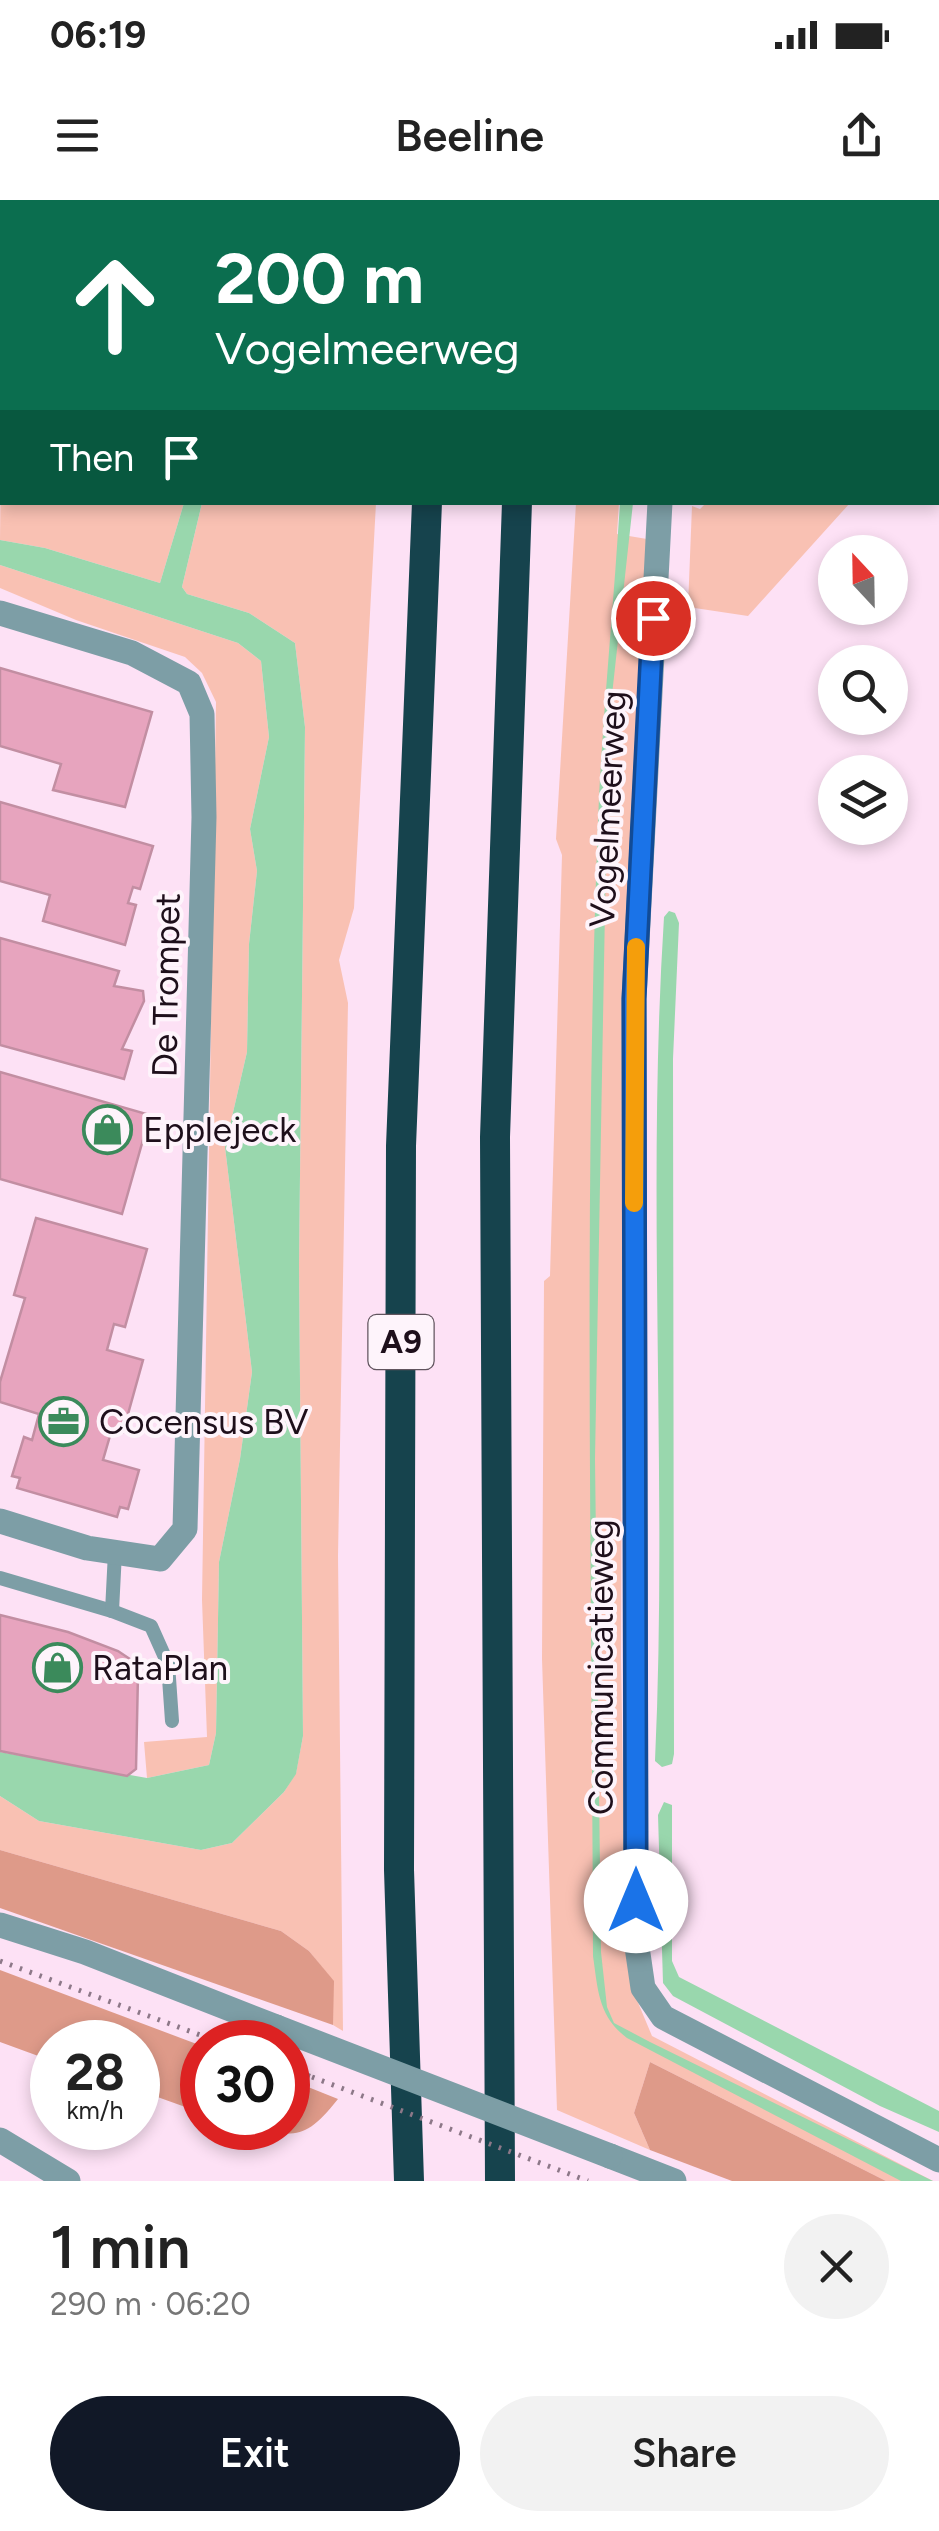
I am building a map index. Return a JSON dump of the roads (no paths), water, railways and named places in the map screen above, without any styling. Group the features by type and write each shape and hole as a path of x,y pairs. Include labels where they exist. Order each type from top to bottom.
{"highway":[{"name":"A9","path":"410,2181 399,1870 401,1166 427,505"},
{"path":"500,2181 495,1137 517,505"}],"street":[{"name":"Vogelmeerweg","path":"634,999 660,505"},
{"name":"De Trompet","path":"0,613 132,653 189,683 202,714 200,1037 185,1529 160,1559 115,1552 0,1521"},
{"name":"Communicatieweg","path":"634,999 636,1940 643,1988 663,2017 939,2160"},
{"path":"0,1925 85,1952 674,2181"},
{"path":"0,2140 68,2181"}],"lane":[{"path":"112,1610 115,1552"},
{"path":"0,1578 112,1610 151,1626 168,1664 172,1721"}],"place":[{"name":"Epplejeck","path":"108,1130"},
{"name":"Cocensus BV","path":"64,1422"},
{"name":"RataPlan","path":"57,1668"}]}
